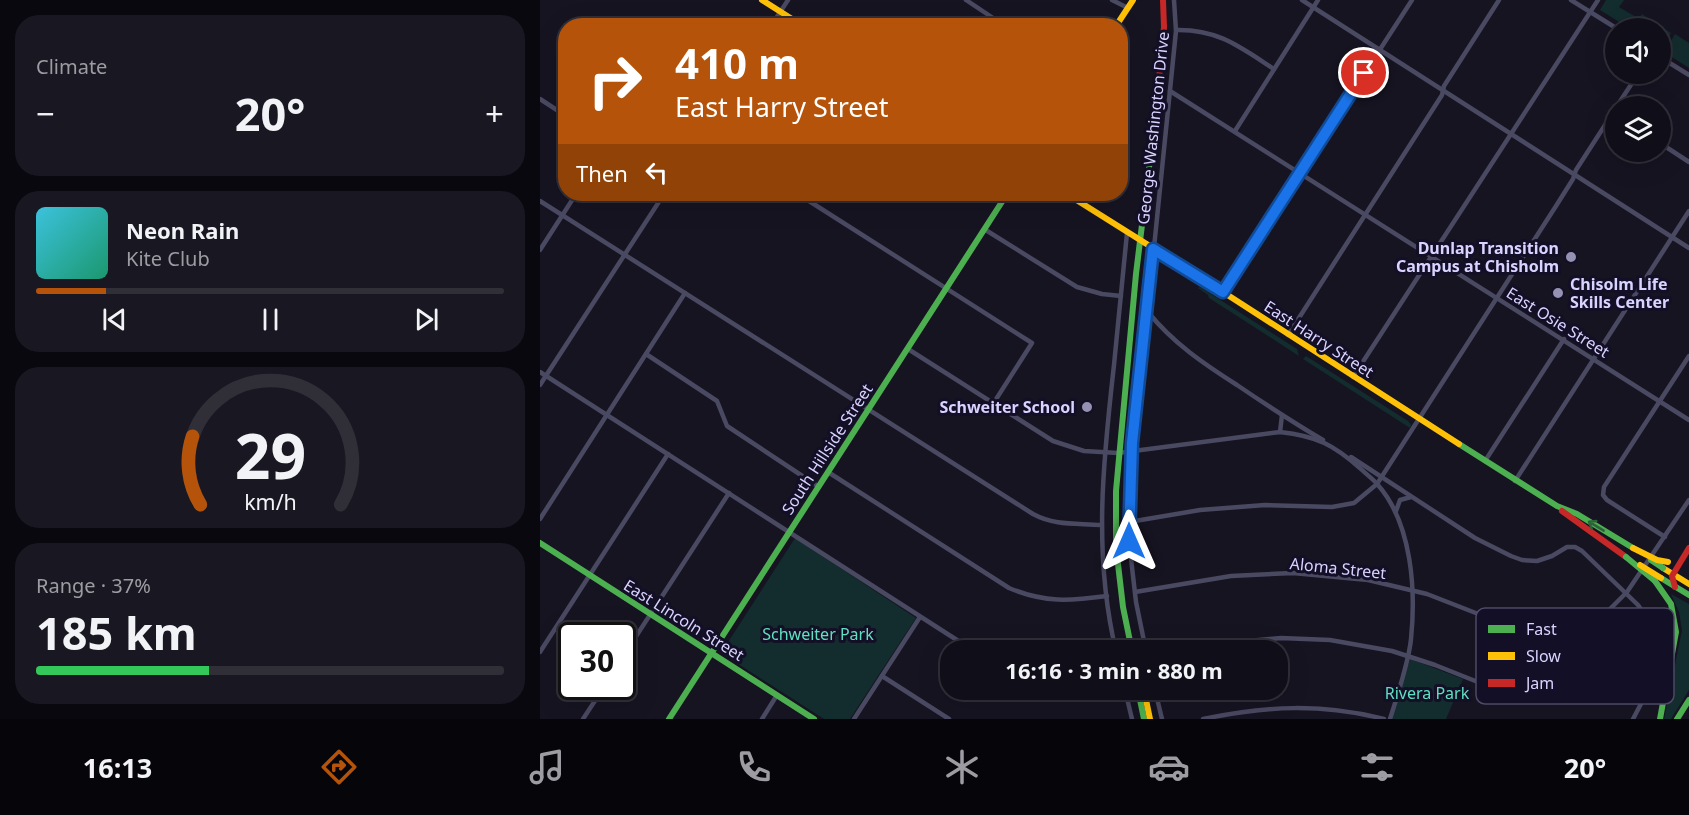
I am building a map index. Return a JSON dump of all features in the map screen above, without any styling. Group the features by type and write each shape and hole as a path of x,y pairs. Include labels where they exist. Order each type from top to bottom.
{"main road":[{"path":"762,0 790,18"},
{"path":"1121,18 1133,0"},
{"path":"1158,0 1162,9"},
{"path":"1130,640 1123,607 1116,547 1116,491 1140,241 1160,80 1164,27 1163,0"},
{"name":"South Hillside Street","path":"669,719 1002,201"},
{"name":"East Harry Street","path":"1078,201 1515,481 1557,506 1577,514 1689,584"},
{"name":"East Harry Street","path":"1557,506 1573,520 1658,579"},
{"name":"East Lincoln Street","path":"540,543 813,719"},
{"path":"1633,548 1657,560 1668,562 1689,549"},
{"path":"1675,587 1672,581 1673,574 1689,549"},
{"path":"1658,579 1689,595"},
{"path":"1658,579 1673,608"},
{"path":"1674,613 1676,620 1674,643"},
{"path":"1140,700 1144,719"},
{"path":"1145,700 1150,719"},
{"path":"1677,719 1689,700"},
{"path":"1660,719 1663,704"}],"street":[{"path":"776,18 788,0"},
{"path":"966,0 994,18"},
{"path":"1112,0 1128,8"},
{"name":"George Washington Drive","path":"1144,640 1135,592 1129,522 1132,451 1176,30 1174,0"},
{"path":"1302,0 1689,248"},
{"path":"1235,131 1318,0"},
{"path":"1223,292 1412,0"},
{"path":"1288,335 1442,95 1444,86 1498,0"},
{"path":"1571,0 1605,21"},
{"path":"1353,377 1598,0"},
{"path":"1176,30 1216,34 1274,69"},
{"path":"1671,64 1689,75"},
{"name":"East Osie Street","path":"1170,91 1689,420"},
{"path":"540,99 558,111"},
{"path":"1129,522 1200,510 1265,505 1318,508 1345,505 1354,503 1377,484 1605,126"},
{"path":"1671,150 1689,162"},
{"path":"540,201 1043,520 1062,524 1101,525"},
{"path":"540,250 571,201"},
{"path":"540,385 659,201"},
{"path":"809,201 1032,343 993,404"},
{"path":"1515,481 1689,211"},
{"path":"984,229 1077,287 1102,294 1121,296"},
{"name":"George Washington Drive","path":"1114,640 1107,596 1101,525 1104,452 1127,233"},
{"path":"540,519 685,293"},
{"path":"1148,312 1164,331 1189,353 1282,416 1338,449 1475,538 1522,560 1545,559 1567,547 1573,547 1582,551 1640,608"},
{"path":"1485,461 1564,339"},
{"path":"908,349 1053,441 1084,451 1118,453 1280,432 1305,436 1338,449 1377,484 1396,514 1407,548 1412,590 1411,641 1390,719"},
{"path":"646,354 717,401 727,426 819,487"},
{"path":"1665,537 1607,500 1604,487 1689,356"},
{"path":"540,372 957,640"},
{"path":"1280,432 1282,416"},
{"path":"540,652 668,454"},
{"path":"828,472 1009,588 1022,594 1052,601 1107,596"},
{"path":"636,637 729,493"},
{"path":"1396,514 1396,506 1400,500 1407,496 1413,497"},
{"name":"Aloma Street","path":"1613,608 1647,564 1689,500"},
{"name":"Aloma Street","path":"1135,592 1231,576 1293,573 1368,579 1427,594 1476,613"},
{"path":"854,719 920,617"},
{"path":"1259,640 1281,638 1330,640 1378,648 1435,665 1476,681"},
{"path":"882,676 949,719"},
{"path":"762,719 777,695"},
{"path":"583,719 595,700"},
{"path":"1127,700 1132,719"},
{"path":"1157,700 1162,719"},
{"path":"1633,719 1641,704"},
{"path":"1203,719 1236,712 1306,707 1352,711 1384,719"}],"green space":[{"path":"1606,0 1624,0 1619,7 1636,17 1613,18 1600,10"},
{"path":"1675,34 1689,43 1689,68 1671,56 1671,41"},
{"path":"1200,287 1297,349 1299,356 1209,298 1198,288"},
{"path":"1306,356 1408,421 1410,428 1303,359"},
{"name":"Schweiter Park","path":"795,538 916,618 850,719 824,719 721,653"},
{"path":"1671,594 1689,604 1689,690 1671,719 1664,719 1667,704 1674,704 1674,670 1682,630 1679,612"},
{"name":"Rivera Park","path":"1410,659 1463,679 1446,719 1392,719"}],"traffic: fast":[{"path":"1130,640 1123,607 1116,547 1116,491 1136,274 1156,110"},
{"path":"669,719 1002,201"},
{"path":"1459,444 1557,506 1577,514 1633,548"},
{"path":"540,543 814,719"},
{"path":"1626,557 1655,581"},
{"path":"1651,560 1663,568"},
{"path":"1661,578 1689,595"},
{"path":"1655,581 1672,608"},
{"path":"1674,621 1676,632 1674,643"},
{"path":"1140,700 1144,719"},
{"path":"1677,719 1689,700"},
{"path":"1660,719 1663,704"}],"traffic: slow":[{"path":"762,0 790,18"},
{"path":"1121,18 1133,0"},
{"path":"1078,201 1459,444"},
{"path":"1633,548 1657,560 1668,562"},
{"path":"1640,565 1661,578"},
{"path":"1663,568 1689,584"},
{"path":"1146,700 1150,719"}],"traffic: jam":[{"path":"1156,110 1164,27 1163,0"},
{"path":"1562,511 1626,557"},
{"path":"1675,587 1672,576 1689,548"}],"place":[{"name":"Dunlap Transition Campus at Chisholm","path":"1571,257"},
{"name":"Chisolm Life Skills Center","path":"1558,293"},
{"name":"Schweiter School","path":"1087,407"}],"route":[{"path":"1129,541 1132,443 1153,249 1223,292 1364,73"}]}
